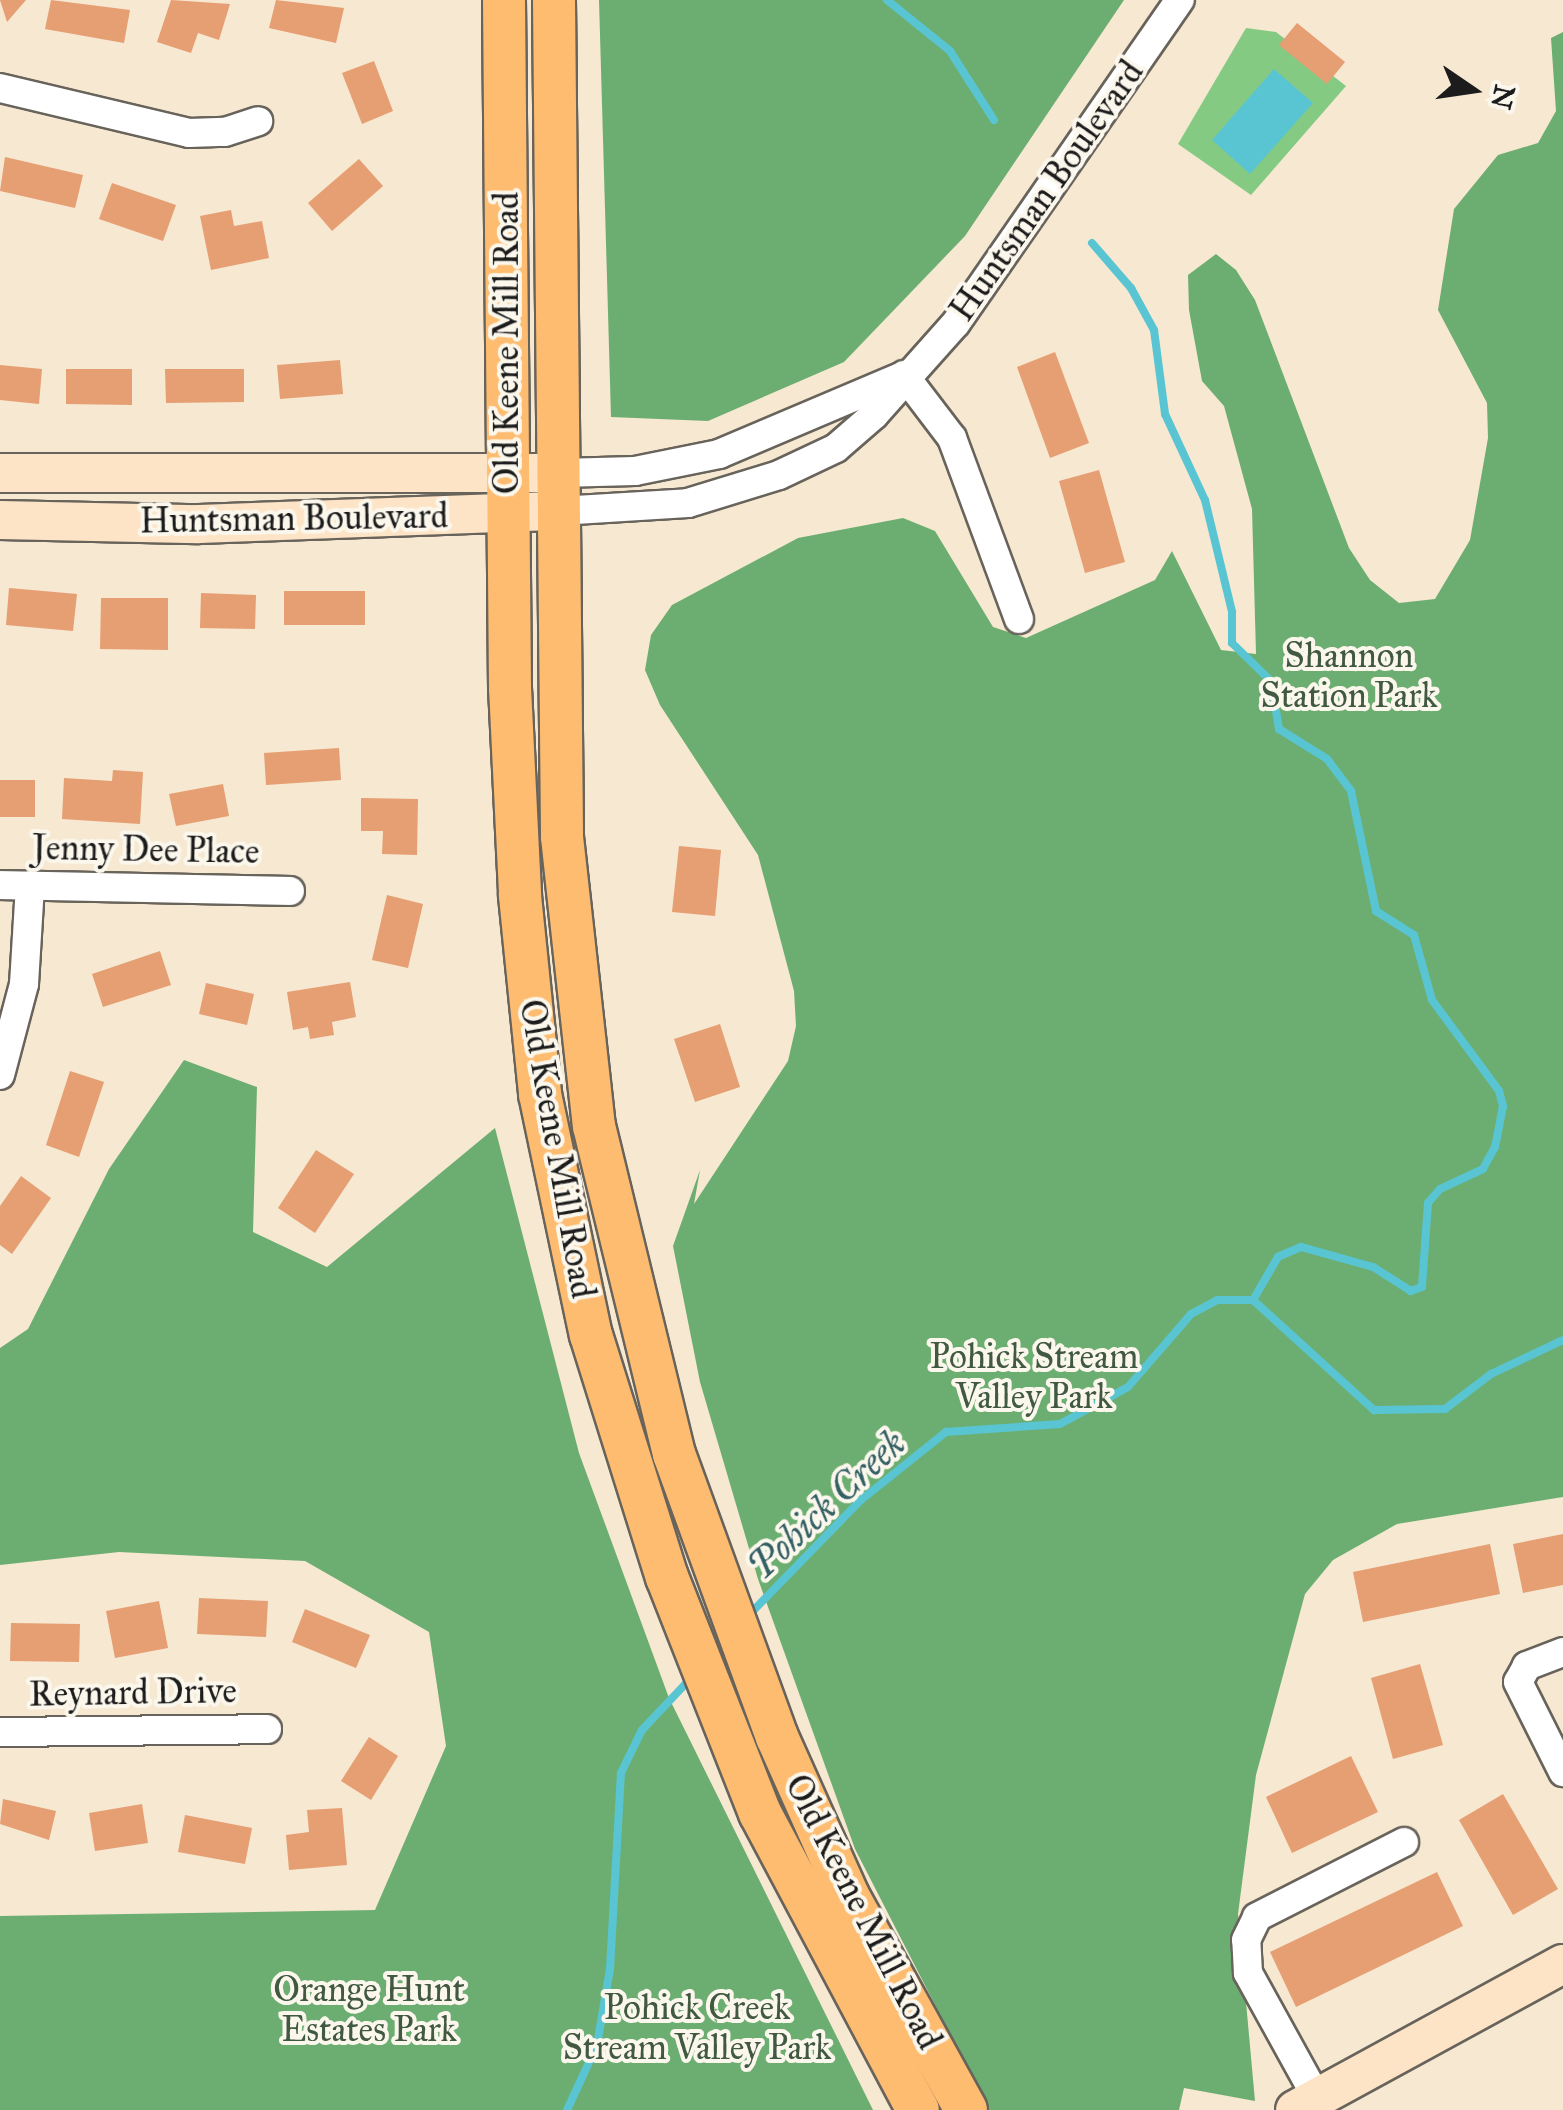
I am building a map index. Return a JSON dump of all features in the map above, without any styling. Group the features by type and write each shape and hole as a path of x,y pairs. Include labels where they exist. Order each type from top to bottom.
{"main road":[{"name":"Old Keene Mill Road","path":"504,0 508,493 520,896 540,1094 591,1335 667,1577 732,1747 795,1886 918,2110"},
{"name":"Old Keene Mill Road","path":"554,0 562,837 579,1032 648,1368 707,1551 771,1723 848,1896 966,2110"}],"street":[{"name":"Huntsman Boulevard","path":"0,472 559,492 688,503 778,475 836,448 874,415 995,272 1180,0"},
{"path":"0,88 189,133 225,132 258,121"},
{"name":"Huntsman Boulevard","path":"559,492 719,454 904,375"},
{"path":"904,375 952,438 1020,619"},
{"name":"Huntsman Boulevard","path":"0,520 218,524 508,493"},
{"name":"Jenny Dee Place","path":"0,885 290,891"},
{"path":"0,1075 24,984 30,885"},
{"path":"1563,1652 1526,1666 1518,1682 1563,1772"},
{"name":"Reynard Drive","path":"0,1732 267,1729"},
{"path":"1404,1842 1257,1917 1246,1940 1248,1973 1306,2104 1563,1964"}],"green space":[{"path":"599,0 1124,0 965,236 844,362 708,421 611,417"},
{"path":"1246,28 1276,32 1346,86 1251,195 1178,144"},
{"path":"1563,32 1563,1497 1397,1524 1333,1560 1305,1594 1256,1775 1238,1914 1255,2101 1184,2088 1179,2110 989,2110 855,1849 758,1579 700,1382 673,1246 700,1170 694,1204 788,1061 796,1026 794,991 758,855 660,705 645,670 651,635 672,605 798,538 903,518 935,531 993,627 1026,638 1155,580 1172,551 1221,650 1256,654 1252,509 1224,406 1202,381 1189,310 1188,275 1216,254 1236,270 1255,300 1349,548 1370,580 1399,603 1435,599 1470,540 1488,438 1487,403 1438,310 1454,209 1498,155 1538,143 1556,111 1551,38"},
{"path":"184,1060 257,1087 253,1232 327,1267 495,1128 579,1453 669,1698 873,2110 0,2110 0,1916 375,1910 446,1746 429,1632 305,1561 119,1552 0,1565 0,1348 28,1329 109,1169"}],"water":[{"path":"1274,69 1313,103 1250,174 1212,140"}],"building":[{"path":"0,0 26,0 7,22"},
{"path":"51,0 130,10 124,43 45,29"},
{"path":"171,0 230,4 219,40 198,33 191,53 157,42"},
{"path":"276,0 344,8 336,43 269,28"},
{"path":"1297,23 1345,62 1327,84 1279,45"},
{"path":"374,61 393,111 362,124 342,73"},
{"path":"5,157 83,175 75,208 0,191"},
{"path":"359,159 383,186 332,231 308,203"},
{"path":"112,183 176,205 163,241 99,219"},
{"path":"231,210 234,226 262,221 269,258 211,270 200,216"},
{"path":"1055,352 1089,443 1050,458 1017,367"},
{"path":"340,360 343,394 280,399 277,365"},
{"path":"0,365 42,369 39,404 0,400"},
{"path":"66,369 132,369 132,405 66,404"},
{"path":"165,369 244,369 244,402 166,403"},
{"path":"1099,470 1125,562 1085,573 1059,481"},
{"path":"9,588 77,594 73,631 6,625"},
{"path":"284,591 365,591 365,625 284,625"},
{"path":"201,593 256,595 255,629 200,628"},
{"path":"101,598 168,598 168,650 100,649"},
{"path":"339,748 341,780 266,785 264,753"},
{"path":"113,770 143,772 140,824 62,819 64,778 112,781"},
{"path":"0,780 35,780 35,817 0,817"},
{"path":"223,784 229,816 176,826 169,794"},
{"path":"361,798 418,799 417,855 382,854 383,831 361,831"},
{"path":"679,846 721,850 715,916 672,912"},
{"path":"387,895 423,904 408,968 372,960"},
{"path":"160,951 171,985 103,1007 92,974"},
{"path":"350,982 356,1017 332,1022 334,1035 310,1039 308,1027 293,1030 287,992"},
{"path":"206,983 254,994 247,1025 199,1014"},
{"path":"720,1024 740,1087 695,1102 674,1039"},
{"path":"70,1071 104,1082 79,1157 46,1145"},
{"path":"316,1150 354,1174 315,1233 278,1208"},
{"path":"21,1176 51,1198 12,1254 0,1245 0,1206"},
{"path":"1563,1534 1563,1585 1523,1593 1513,1544"},
{"path":"1490,1544 1500,1594 1363,1622 1353,1572"},
{"path":"199,1598 268,1601 266,1637 197,1634"},
{"path":"159,1601 168,1648 115,1658 106,1611"},
{"path":"305,1609 370,1635 356,1668 292,1642"},
{"path":"11,1623 80,1624 79,1662 10,1661"},
{"path":"1420,1664 1443,1745 1393,1759 1371,1678"},
{"path":"369,1737 398,1756 371,1800 341,1781"},
{"path":"1351,1756 1378,1812 1292,1853 1266,1797"},
{"path":"1503,1794 1558,1889 1513,1915 1459,1820"},
{"path":"3,1799 56,1811 49,1840 0,1824"},
{"path":"142,1804 148,1843 95,1851 89,1813"},
{"path":"342,1808 347,1865 289,1870 286,1835 309,1832 307,1810"},
{"path":"185,1815 252,1828 245,1864 178,1852"},
{"path":"1437,1872 1463,1926 1296,2007 1270,1952"}],"waterway":[{"path":"887,0 950,51 994,120"},
{"path":"1092,243 1131,288 1154,330 1165,414 1205,500 1232,612 1232,643 1271,681 1279,729 1327,759 1351,791 1376,911 1414,935 1432,1000 1499,1091 1503,1106 1495,1147 1483,1169 1440,1189 1428,1203 1422,1287 1411,1291 1373,1267 1301,1247 1278,1257 1253,1300"},
{"name":"Pohick Creek","path":"749,1615 861,1500 946,1432 1060,1424 1128,1387 1191,1314 1217,1300 1253,1300 1374,1410 1445,1409 1491,1374 1563,1340"},
{"name":"Pohick Creek","path":"567,2110 597,2045 610,1969 621,1773 642,1730 692,1677"}],"park label":[{"name":"Shannon Station Park","path":"1349,676"},
{"name":"Pohick Stream Valley Park","path":"1034,1377"},
{"name":"Orange Hunt Estates Park","path":"369,2010"},
{"name":"Pohick Creek Stream Valley Park","path":"697,2028"}]}
